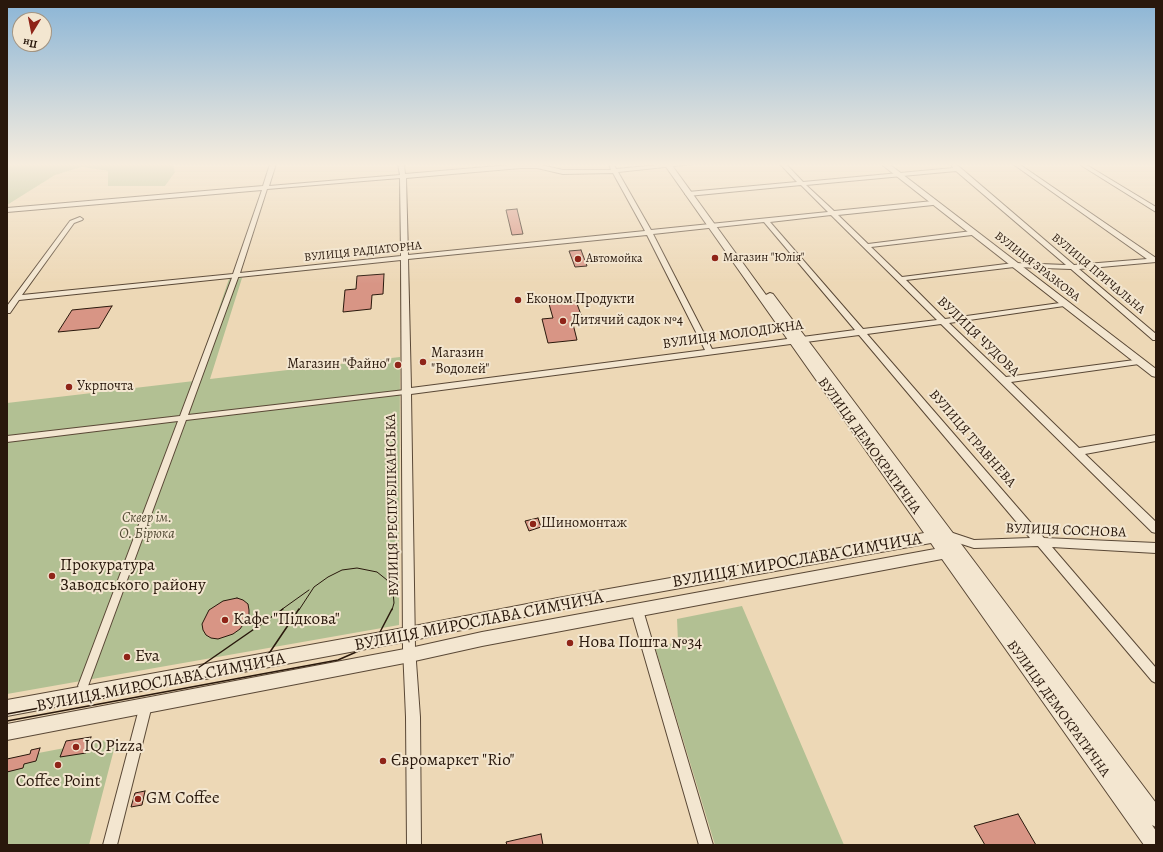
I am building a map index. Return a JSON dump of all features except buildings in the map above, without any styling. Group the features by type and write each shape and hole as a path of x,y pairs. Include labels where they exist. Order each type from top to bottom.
{"street":[{"path":"7,210 80,204"},
{"path":"83,686 236,275 261,204"},
{"name":"ВУЛИЦЯ РЕСПУБЛІКАНСЬКА","path":"403,204 409,634 413,717 414,845"},
{"path":"632,204 710,352"},
{"name":"ВУЛИЦЯ ДЕМОКРАТИЧНА","path":"698,204 940,536 1156,818"},
{"name":"ВУЛИЦЯ ЧУДОВА","path":"822,204 1005,380 1156,529"},
{"name":"ВУЛИЦЯ РАДІАТОРНА","path":"17,298 925,204"},
{"name":"ВУЛИЦЯ ЗРАЗКОВА","path":"934,204 1156,374"},
{"name":"ВУЛИЦЯ ПРИЧАЛЬНА","path":"998,204 1156,338"},
{"path":"1072,204 1155,261"},
{"path":"1146,204 1156,210"},
{"path":"7,311 72,222 80,219"},
{"name":"ВУЛИЦЯ ТРАВНЕВА","path":"766,221 1156,677"},
{"path":"866,246 972,233"},
{"path":"900,279 1014,265 1073,267 1155,261"},
{"name":"ВУЛИЦЯ МОЛОДІЖНА","path":"405,392 1064,304"},
{"path":"1005,380 1139,361"},
{"path":"7,439 405,392"},
{"path":"1077,452 1156,438"},
{"path":"940,536 974,544"},
{"name":"ВУЛИЦЯ МИРОСЛАВА СИМЧИЧА","path":"7,708 409,634 558,604 940,536"},
{"name":"ВУЛИЦЯ СОСНОВА","path":"974,544 1042,542 1156,548"},
{"path":"952,552 974,544"},
{"name":"ВУЛИЦЯ ДЕМОКРАТИЧНА","path":"952,552 1155,845"},
{"name":"ВУЛИЦЯ МИРОСЛАВА СИМЧИЧА","path":"7,732 410,656 482,639 952,552"},
{"path":"637,610 706,845"},
{"path":"110,845 146,705"}],"green space":[{"name":"Сквер ім. О. Бірюка","path":"242,278 210,379 400,357 399,625 7,694 7,403 194,381 229,279"},
{"path":"742,606 844,845 715,845 655,647 678,642 677,619"},
{"path":"117,738 89,845 7,845 7,759"}],"tram line":[{"path":"299,610 314,587 328,577 342,570 357,568 377,572 387,580 393,591 394,603 392,610"},
{"path":"281,610 309,590"},
{"path":"177,680 185,677 283,609"},
{"path":"7,714 250,669 270,652 299,609"},
{"path":"7,721 338,660 363,649 379,634 392,609"}],"place":[{"name":"Магазин \"Юлія\"","path":"715,258"},
{"name":"Автомойка","path":"578,259"},
{"name":"Економ Продукти","path":"518,300"},
{"name":"Дитячий садок №4","path":"563,321"},
{"name":"Магазин \"Водолей\"","path":"423,362"},
{"name":"Магазин \"Файно\"","path":"398,365"},
{"name":"Укрпочта","path":"69,387"},
{"name":"Шиномонтаж","path":"533,524"},
{"name":"Прокуратура Заводського району","path":"52,576"},
{"name":"Кафе \"Підкова\"","path":"225,620"},
{"name":"Нова Пошта №34","path":"570,643"},
{"name":"Eva","path":"127,657"},
{"name":"IQ Pіzza","path":"76,747"},
{"name":"Євромаркет \"Rio\"","path":"383,761"},
{"name":"Coffee Point","path":"58,765"},
{"name":"GM Coffee","path":"138,799"}]}
